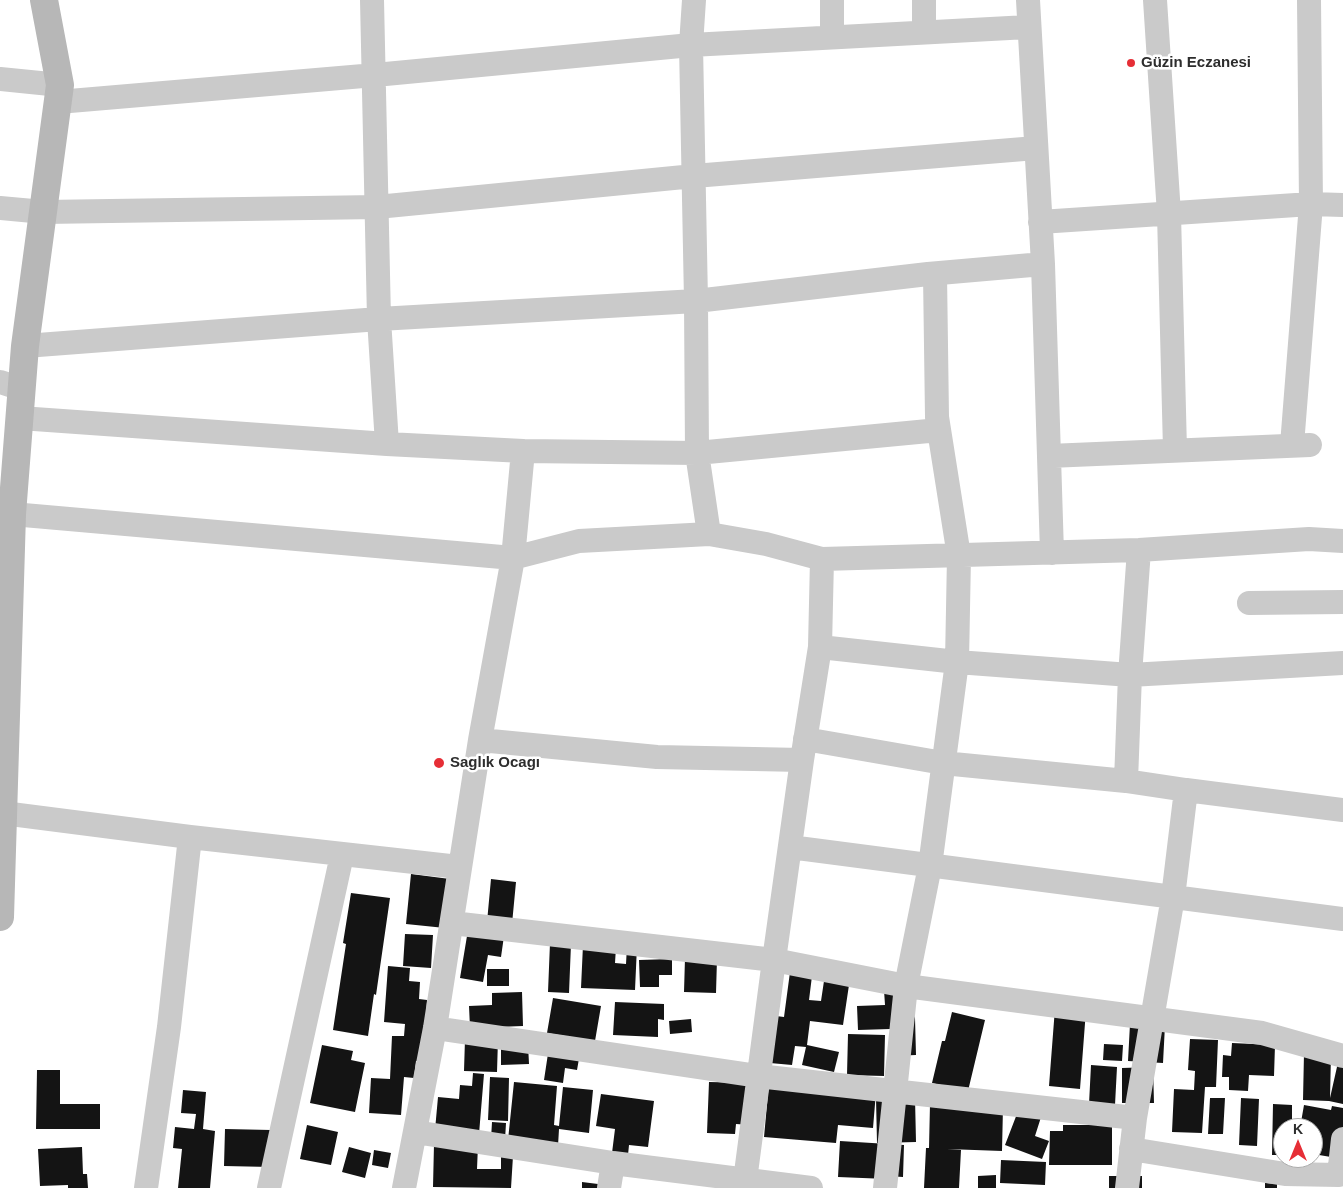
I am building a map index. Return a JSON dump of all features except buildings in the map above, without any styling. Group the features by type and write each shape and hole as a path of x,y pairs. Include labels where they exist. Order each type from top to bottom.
{"main road":[{"path":"0,917 3,813 2,742 5,562 12,514 20,418 11,386 26,346 59,93 44,0"}],"street":[{"path":"372,0 379,319 387,444"},
{"path":"694,0 691,45 697,453 708,534"},
{"path":"832,0 832,37"},
{"path":"924,0 924,32"},
{"path":"1028,0 1028,27 1043,264 1052,553"},
{"path":"1155,0 1169,214 1175,450"},
{"path":"1049,456 1301,445 1311,204 1309,0"},
{"path":"0,79 59,93 374,75 691,45 1028,27"},
{"path":"0,208 44,212 377,207 694,176 1036,148"},
{"path":"1040,222 1311,204 1343,205"},
{"path":"26,346 379,319 696,301 935,274 1043,264"},
{"path":"885,1188 906,986 930,866 957,662 959,556 937,417 935,274"},
{"path":"20,418 387,444 523,451 697,453 939,430"},
{"path":"404,1188 435,1028 480,740 513,558 523,451"},
{"path":"12,514 513,558 579,541 708,534 766,544 822,559 1139,550 1309,539 1343,540"},
{"path":"1126,781 1130,675 1139,550"},
{"path":"745,1184 774,960 820,647 822,559"},
{"path":"1249,603 1343,602"},
{"path":"820,647 957,662 1130,675 1343,664"},
{"path":"480,740 658,757 804,749 1126,781 1343,810"},
{"path":"1127,1188 1135,1118 1173,897 1186,790"},
{"path":"3,813 342,855 459,867"},
{"path":"146,1188 169,1027 190,837"},
{"path":"790,847 1343,919"},
{"path":"268,1188 342,855"},
{"path":"452,923 774,960 906,986 1262,1033 1343,1056"},
{"path":"435,1028 758,1076 1135,1118"},
{"path":"415,1132 745,1184 811,1188"},
{"path":"1132,1150 1284,1181 1338,1175 1343,1139"},
{"path":"609,1188 613,1163"}],"place":[{"name":"Güzin Eczanesi","path":"1131,63"},
{"name":"Saglık Ocagı","path":"439,763"}]}
